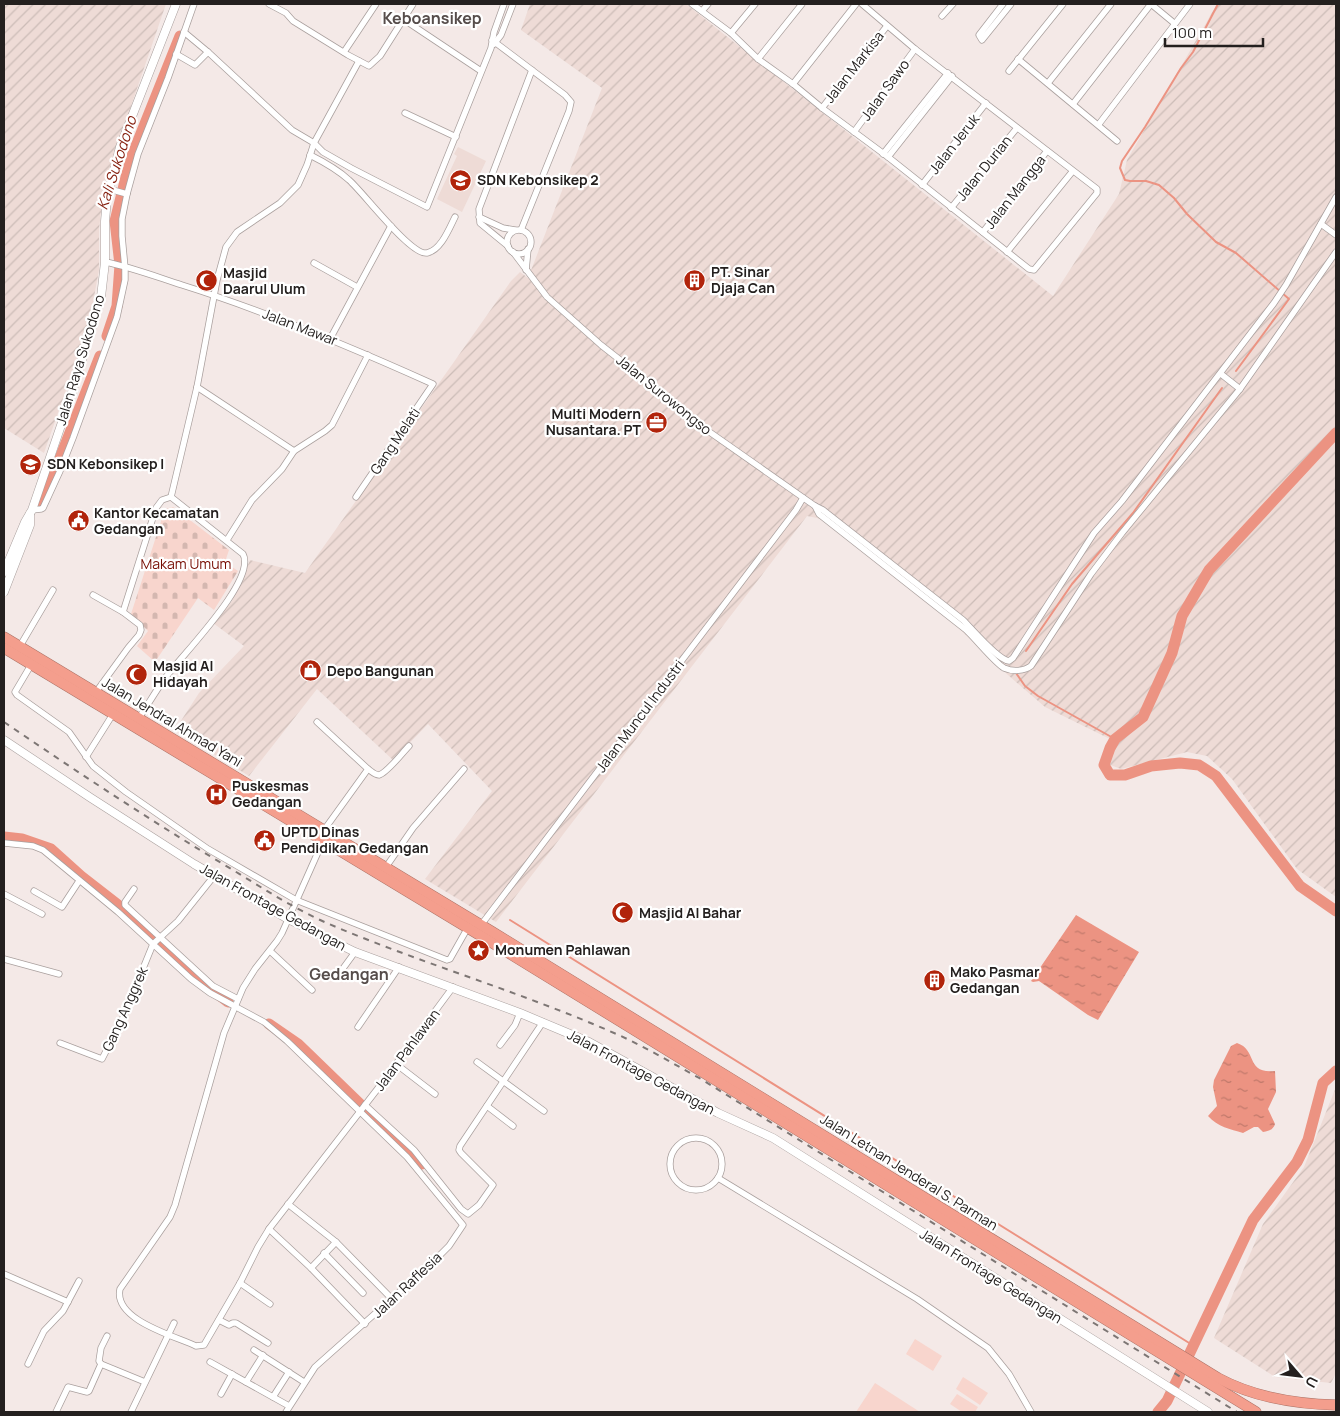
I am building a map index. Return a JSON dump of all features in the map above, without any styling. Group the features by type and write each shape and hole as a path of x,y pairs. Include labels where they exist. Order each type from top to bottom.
{"highway":[{"name":"Jalan Jendral Ahmad Yani","path":"4,637 386,867 475,929"},
{"name":"Jalan Jendral Ahmad Yani","path":"4,648 323,841 475,929"},
{"name":"Jalan Letnan Jenderal S. Parman","path":"475,929 1179,1359 1256,1412"},
{"name":"Jalan Letnan Jenderal S. Parman","path":"1191,1367 1239,1389 1273,1398 1307,1404 1336,1404"},
{"path":"1288,1411 1292,1407 1307,1404 1336,1409"}],"street":[{"name":"Jalan Raya Sukodono","path":"4,572 31,512 92,328 108,262 104,220 120,147 176,4"},
{"path":"31,512 43,508 60,471 117,318 125,280 122,227 126,193 138,154 194,4"},
{"path":"269,4 369,66 377,60 413,4"},
{"path":"286,13 287,4"},
{"path":"344,52 376,4"},
{"path":"312,147 427,207 494,41 504,4"},
{"path":"494,41 501,35 512,4"},
{"path":"692,4 731,33 758,58 794,84 822,108 1007,252 1029,269 1034,270 1091,201 1097,190 887,26 862,4"},
{"path":"702,12 708,4"},
{"path":"731,33 755,4"},
{"path":"758,58 802,4"},
{"path":"794,84 856,4"},
{"path":"942,16 950,4"},
{"path":"1003,4 979,35 982,40 1011,4"},
{"path":"1010,71 1063,4"},
{"path":"1048,83 1111,4"},
{"path":"1073,104 1151,4 1174,23"},
{"path":"1099,124 1190,4"},
{"path":"403,19 481,71"},
{"name":"Jalan Markisa","path":"822,108 887,26"},
{"path":"184,32 351,181 414,249 424,253 434,250 455,217"},
{"path":"494,41 569,99 571,104 518,230 510,234 507,239 508,246"},
{"name":"Jalan Sawo","path":"854,132 915,48"},
{"path":"176,54 195,65 208,52"},
{"path":"1018,59 1099,124 1117,141"},
{"path":"172,497 197,387 213,295 221,263 231,240 248,224 289,195 298,185 307,165 312,147 359,61"},
{"path":"528,249 518,254 513,252 480,223 479,217 480,204 532,70"},
{"path":"886,156 950,75"},
{"name":"Jalan Jeruk","path":"922,185 986,103"},
{"path":"405,113 456,137"},
{"name":"Jalan Durian","path":"951,208 1017,128"},
{"name":"Jalan Mangga","path":"983,232 1047,151"},
{"path":"1007,252 1072,172"},
{"path":"111,190 126,193"},
{"path":"1336,197 1283,289 1222,375 1237,387 1336,252"},
{"path":"479,217 502,228 527,232 531,244 528,249 526,270"},
{"path":"1321,224 1336,235"},
{"path":"330,339 391,226"},
{"name":"Jalan Surowongso","path":"513,252 547,297 601,345 676,404 700,426 823,510 963,620 998,657 1009,661 1094,533 1122,501 1222,375"},
{"name":"Jalan Mawar","path":"108,262 275,316 433,384"},
{"path":"314,263 357,286"},
{"path":"227,540 252,500 282,469 294,451 332,425 368,355"},
{"name":"Gang Melati","path":"356,498 433,384"},
{"path":"197,387 294,451"},
{"name":"Jalan Surowongso","path":"815,506 819,514 978,640 999,664 1005,668 1015,670 1026,669 1031,666 1091,574 1237,387"},
{"path":"139,718 166,676 211,625 223,608 238,582 245,563 243,554 172,497"},
{"path":"123,612 156,508 162,500 172,497"},
{"name":"Jalan Muncul Industri","path":"296,900 447,960 450,959 796,510 803,498"},
{"name":"Jalan Raya Sukodono","path":"4,592 30,525 31,512"},
{"path":"20,646 52,590"},
{"path":"93,595 123,612 140,625 141,630 139,636 96,692"},
{"path":"31,665 15,692 16,694 69,732 93,766 182,832 296,900"},
{"path":"86,757 112,714"},
{"path":"317,722 368,769 376,774 380,774 388,768 409,746"},
{"name":"Jalan Frontage Gedangan","path":"4,740 214,876 288,918 355,952 520,1012 589,1042 718,1114 773,1138 1208,1412"},
{"path":"324,830 368,769"},
{"path":"386,867 413,828 464,769"},
{"path":"168,1334 143,1323 127,1311 120,1300 119,1292 170,1217 175,1206 221,1042 236,1003 255,969 277,942 323,841"},
{"path":"4,843 33,846 43,850 79,881 212,986 272,1028 411,1153 461,1209 468,1214 472,1212 493,1185 459,1148 544,1022"},
{"path":"157,941 178,921 214,876"},
{"path":"34,891 62,907 79,881"},
{"path":"134,889 125,905 157,941 202,987 236,1003"},
{"path":"4,894 42,914"},
{"name":"Gang Anggrek","path":"60,1043 102,1060 157,941"},
{"path":"270,951 312,990"},
{"path":"336,978 355,952"},
{"path":"4,959 59,974"},
{"path":"358,1027 399,967"},
{"name":"Jalan Pahlawan","path":"168,1334 196,1346 202,1346 207,1341 269,1229 363,1108 453,987"},
{"path":"500,1045 515,1025 520,1012"},
{"path":"477,1062 544,1111"},
{"path":"396,1064 434,1094"},
{"path":"487,1106 513,1126"},
{"name":"Jalan Raflesia","path":"286,1412 304,1382 320,1362 392,1300 449,1246 463,1225 411,1153 363,1108"},
{"path":"692,1138 702,1138 711,1142 718,1149 722,1159 722,1168 718,1178 712,1185 702,1189 692,1190 683,1187 671,1171 670,1162 675,1148 683,1141 692,1138"},
{"path":"718,1178 917,1299 988,1348 1005,1368 1031,1412"},
{"path":"288,1204 336,1242 392,1300"},
{"path":"269,1229 311,1268 365,1324"},
{"path":"311,1268 336,1242"},
{"path":"324,1254 363,1293"},
{"path":"4,1274 68,1302"},
{"path":"28,1364 44,1332 50,1323 60,1315 79,1281"},
{"path":"240,1283 270,1304"},
{"path":"219,1320 229,1326 236,1323 268,1343"},
{"path":"132,1412 174,1323"},
{"path":"56,1412 69,1386 89,1392 101,1364 99,1361 100,1355 107,1336"},
{"path":"254,1350 304,1382"},
{"path":"246,1382 262,1355"},
{"path":"210,1362 289,1406"},
{"path":"101,1364 145,1382"},
{"path":"273,1397 289,1372"},
{"path":"221,1394 232,1374"}],"shaded area":[{"path":"4,4 166,4 104,185 99,229 99,270 89,324 44,453 4,428"},
{"path":"530,4 686,4 1053,296 1119,194 1127,160 1217,4 1336,4 1336,897 1297,869 1232,779 1207,756 1187,752 1121,769 1105,763 1116,742 1045,707 1008,675 944,614 822,519 807,516 496,922 425,879 492,791 428,724 393,760 317,689 249,776 175,730 199,693 244,646 213,623 232,601 250,560 305,573 511,281 520,272 528,278 602,88 521,30"},
{"name":"SDN Kebonsikep 2","path":"458,147 486,161 462,212 437,199 457,156 454,154"},
{"path":"1336,1087 1336,1373 1331,1383 1275,1377 1214,1338 1263,1224 1304,1167"}],"green space":[{"name":"Makam Umum","path":"173,507 229,550 225,562 238,571 214,610 198,598 155,662 137,646 148,631 131,614 165,509"},
{"path":"915,1339 942,1356 933,1371 906,1354"},
{"path":"963,1377 988,1393 980,1405 956,1389"},
{"path":"875,1383 920,1412 856,1412"},
{"path":"957,1394 978,1407 975,1412 962,1412 950,1404"}],"water":[{"path":"1076,915 1139,952 1098,1020 1039,981 1031,981"},
{"path":"1237,1043 1248,1051 1259,1069 1275,1071 1276,1092 1268,1109 1275,1124 1269,1131 1263,1132 1258,1127 1254,1127 1243,1133 1220,1125 1208,1116 1217,1106 1213,1087 1214,1080 1231,1046"}],"waterway":[{"path":"1218,4 1193,52 1122,161 1120,168 1125,180 1146,181 1159,185 1216,242 1236,253 1289,299 1236,371"},
{"name":"Kali Sukodono","path":"107,336 117,306 120,265 115,221 130,161 180,36"},
{"name":"Kali Sukodono","path":"42,504 100,356"},
{"path":"1026,651 1072,584 1133,513 1222,388"},
{"path":"1336,433 1209,570 1182,616 1172,653 1143,717 1115,739 1104,765 1110,775 1125,775 1151,766 1180,763 1199,765 1216,776 1300,886 1336,911"},
{"path":"1016,673 1025,686 1038,696 1115,739"},
{"path":"4,837 22,839 51,849 81,876 117,904 201,981 228,1002"},
{"path":"510,920 1194,1346"},
{"path":"269,1024 298,1044 422,1164"},
{"path":"1158,1412 1167,1401 1253,1220 1297,1162 1308,1140 1323,1083 1336,1071"}],"railway":[{"path":"4,722 167,830 302,911 329,924 400,952 579,1018 625,1038 669,1061 701,1079 1237,1412"}],"place":[{"name":"SDN Kebonsikep 2","path":"461,180"},
{"name":"PT. Sinar Djaja Can","path":"695,280"},
{"name":"Masjid Daarul Ulum","path":"207,281"},
{"name":"Multi Modern Nusantara. PT","path":"657,422"},
{"name":"SDN Kebonsikep I","path":"31,464"},
{"name":"Kantor Kecamatan Gedangan","path":"78,521"},
{"name":"Depo Bangunan","path":"311,671"},
{"name":"Masjid Al Hidayah","path":"137,674"},
{"name":"Puskesmas Gedangan","path":"216,794"},
{"name":"UPTD Dinas Pendidikan Gedangan","path":"265,840"},
{"name":"Masjid Al Bahar","path":"623,913"},
{"name":"Monumen Pahlawan","path":"479,950"},
{"name":"Mako Pasmar Gedangan","path":"934,980"}],"district":[{"name":"Keboansikep","path":"432,18"},
{"name":"Gedangan","path":"349,974"}]}
